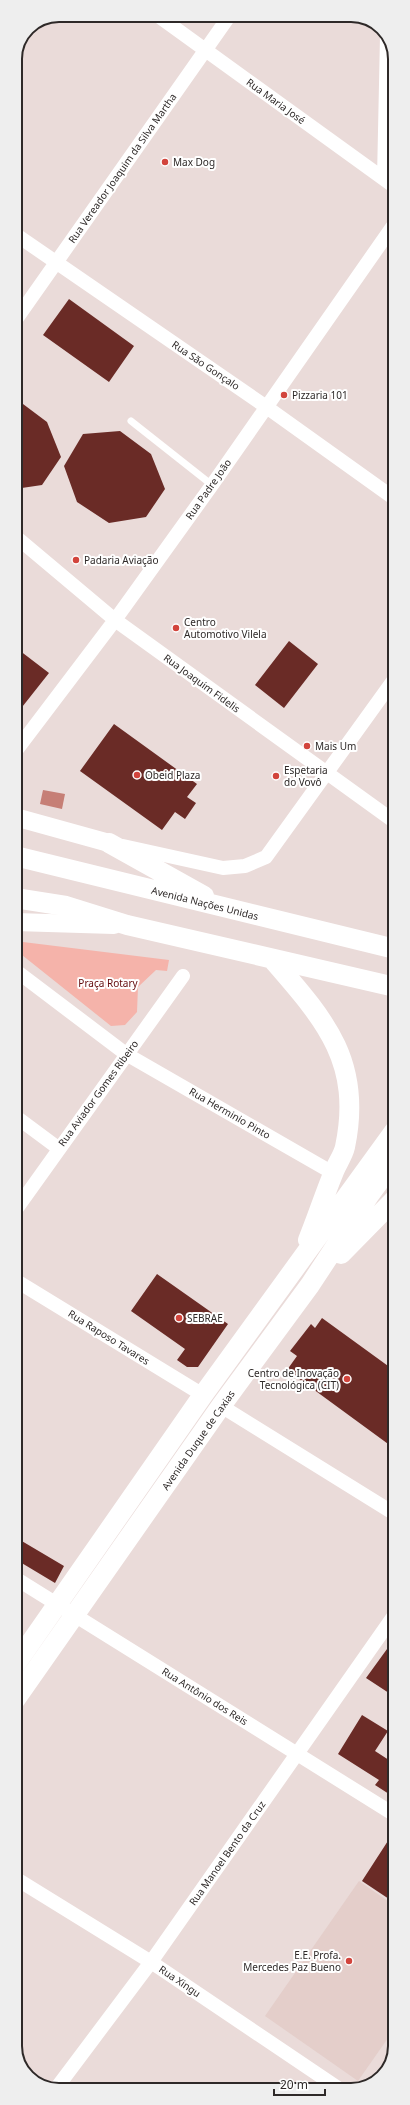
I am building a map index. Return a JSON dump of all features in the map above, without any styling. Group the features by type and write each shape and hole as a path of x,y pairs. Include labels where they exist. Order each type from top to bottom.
{"main road":[{"path":"109,843 227,909"},
{"name":"Avenida Nações Unidas","path":"22,858 388,947"},
{"path":"22,899 66,906 127,925 388,985"},
{"path":"272,959 304,996 331,1033 345,1068 350,1101 345,1148 333,1173 299,1264"},
{"name":"Avenida Duque de Caxias","path":"22,1690 221,1406 310,1286 373,1180 388,1146"},
{"name":"Avenida Duque de Caxias","path":"22,1655 203,1395 299,1264 373,1180 388,1166"},
{"path":"310,1286 388,1209"}],"street":[{"name":"Rua Maria José","path":"167,22 388,182"},
{"name":"Rua Vereador Joaquim da Silva Martha","path":"22,311 225,22"},
{"path":"387,50 388,110"},
{"name":"Rua Padre João","path":"22,743 115,620 212,485 265,406 388,233"},
{"name":"Rua São Gonçalo","path":"22,239 265,406 388,494"},
{"name":"Rua Joaquim Fidelis","path":"22,542 115,620 388,817"},
{"path":"22,819 109,843 223,868 245,866 266,857 388,688"},
{"path":"22,922 127,925"},
{"path":"22,975 126,1054"},
{"name":"Rua Aviador Gomes Ribeiro","path":"22,1201 58,1148 183,976"},
{"name":"Rua Herminio Pinto","path":"126,1054 333,1173"},
{"path":"22,1121 58,1148"},
{"path":"373,1180 388,1200"},
{"name":"Rua Raposo Tavares","path":"22,1284 203,1395"},
{"path":"221,1406 388,1510"},
{"name":"Rua Antônio dos Reis","path":"22,1582 388,1811"},
{"name":"Rua Manoel Bento da Cruz","path":"60,2083 151,1962 388,1624"},
{"name":"Rua Xingu","path":"22,1882 151,1962 331,2083"}],"lane":[{"path":"131,421 212,485"}],"shaded area":[{"path":"43,790 65,794 62,809 40,804"},
{"name":"E.E. Profa. Mercedes Paz Bueno","path":"359,1881 388,1901 388,2038 358,2081 265,2016"}],"green space":[{"name":"Praça Rotary","path":"23,942 169,960 167,971 156,970 138,987 137,1012 125,1025 111,1026 22,955"}],"building":[{"path":"69,299 134,346 109,382 43,335"},
{"path":"22,403 47,422 61,457 42,485 22,488"},
{"path":"120,431 151,454 165,489 146,517 109,523 77,502 64,466 83,434"},
{"path":"289,641 318,664 284,708 255,685"},
{"path":"22,652 49,673 22,707"},
{"path":"114,724 197,784 187,797 196,803 185,819 175,812 162,830 80,771"},
{"name":"SEBRAE","path":"157,1274 228,1324 198,1367 187,1367 177,1360 185,1349 131,1311"},
{"name":"Centro de Inovação Tecnológica (CIT)","path":"322,1318 388,1366 388,1444 287,1370 297,1356 290,1351 311,1324 315,1328"},
{"path":"22,1541 64,1566 55,1583 22,1563"},
{"path":"388,1648 388,1692 366,1678"},
{"path":"362,1715 388,1731 375,1751 388,1759 388,1793 375,1785 379,1780 338,1754"},
{"path":"388,1841 388,1898 362,1881"}],"place":[{"name":"Max Dog","path":"165,162"},
{"name":"Pizzaria 101","path":"284,395"},
{"name":"Padaria Aviação","path":"76,560"},
{"name":"Centro Automotivo Vilela","path":"176,628"},
{"name":"Mais Um","path":"307,746"},
{"name":"Obeid Plaza","path":"137,775"},
{"name":"Espetaria do Vovô","path":"276,776"},
{"name":"SEBRAE","path":"179,1318"},
{"name":"Centro de Inovação Tecnológica (CIT)","path":"347,1379"},
{"name":"E.E. Profa. Mercedes Paz Bueno","path":"349,1961"}]}
